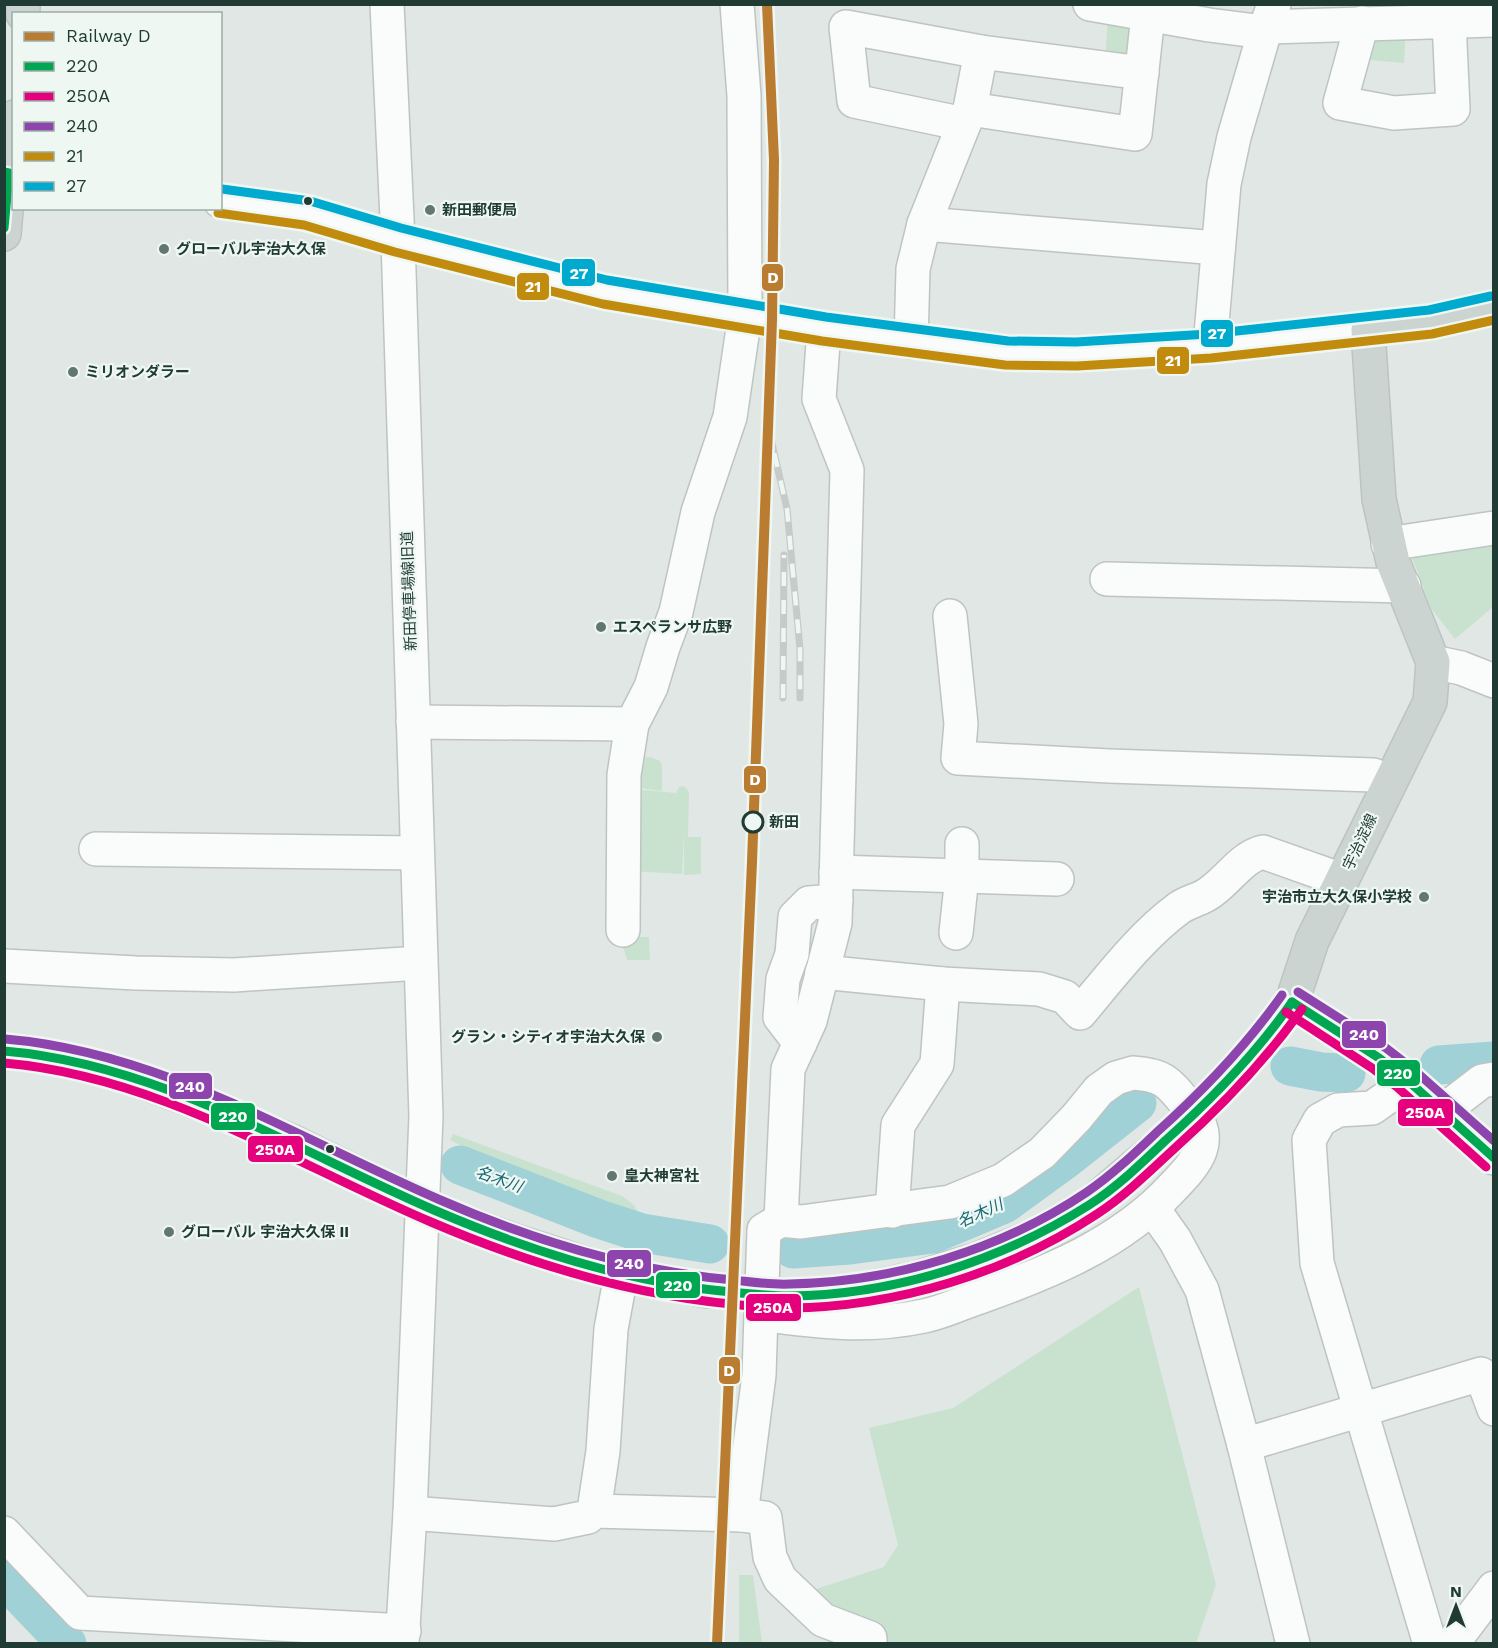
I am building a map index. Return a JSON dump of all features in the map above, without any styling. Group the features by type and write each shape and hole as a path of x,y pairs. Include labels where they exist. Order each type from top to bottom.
{"main road":[{"path":"4,234 12,139"},
{"path":"1368,330 1493,314"},
{"name":"宇治淀線","path":"795,1296 855,1291 917,1278 978,1259 1039,1234 1092,1203 1195,1115 1270,1033 1292,1002 1312,941 1430,702 1433,662 1388,544 1379,499 1368,330"},
{"path":"4,1051 24,1052 113,1071 215,1109 291,1141 424,1205 518,1242 614,1273 708,1292"}],"street":[{"name":"新田停車場線旧道","path":"387,4 398,240 426,1116 424,1205 403,1637"},
{"path":"623,930 624,775 632,724 651,687 676,612 698,512 730,417 745,315 744,96 737,4"},
{"path":"1090,4 1209,26 1268,21 1362,23 1494,20"},
{"path":"1142,73 981,52 846,27 854,101 967,117 1135,134 1142,73 1148,15"},
{"path":"1210,346 1224,184 1234,137 1268,21"},
{"path":"1362,23 1340,103 1394,113 1453,109 1449,21"},
{"path":"911,342 913,268 924,224 967,117 981,52"},
{"path":"222,201 307,213 398,240 605,292 824,329 1007,353 1076,354 1210,346 1368,330"},
{"path":"924,224 1218,248"},
{"path":"782,1220 788,1069 810,1021 835,923 847,470 819,399 824,329"},
{"path":"1388,544 1494,528"},
{"path":"1107,579 1404,586"},
{"path":"950,616 961,724 958,758 1109,766 1373,775 1389,781"},
{"path":"1433,662 1461,668 1494,681"},
{"path":"413,722 632,724"},
{"path":"956,933 962,876 962,844"},
{"path":"96,849 417,853"},
{"path":"822,972 943,984 1039,988 1065,997 1080,1013 1132,952 1165,919 1182,906 1211,892 1253,854 1263,852 1342,880"},
{"path":"800,1043 780,1017 783,979 792,954 795,917 809,903 836,887 962,876 1057,879"},
{"path":"4,966 136,973 234,975 420,963"},
{"path":"892,1211 898,1125 937,1064 943,984"},
{"path":"1292,1002 1379,1058 1405,1078 1494,1158"},
{"path":"741,1515 759,1375 761,1314 764,1230 782,1220 801,1222 950,1202 1003,1180 1042,1153 1099,1090 1116,1078 1133,1073 1150,1074 1168,1082 1195,1115 1202,1133 1202,1144 1196,1164 1154,1209 1101,1245 1032,1279 925,1316 874,1324 822,1323 761,1314"},
{"path":"1405,1078 1389,1096 1372,1108 1338,1110 1320,1120 1309,1140 1317,1263 1359,1411 1430,1644"},
{"path":"1443,1111 1482,1080 1494,1079"},
{"path":"1154,1209 1175,1239 1202,1290 1244,1445 1293,1644"},
{"path":"410,1513 554,1524 588,1517 594,1511 603,1451 610,1329 618,1291"},
{"path":"1244,1445 1481,1374 1494,1409"},
{"path":"594,1511 741,1515 765,1518 770,1557 780,1579 823,1620 870,1638 870,1644"},
{"path":"4,1533 80,1613 403,1637"},
{"path":"1452,1644 1494,1588"}],"green space":[{"path":"1108,16 1143,23 1138,66 1105,63"},
{"path":"1406,30 1404,63 1358,59 1371,32"},
{"path":"1493,535 1493,607 1455,639 1431,608 1410,552"},
{"path":"650,757 660,761 662,766 662,791 632,787 640,758"},
{"path":"684,786 689,792 688,837 701,837 701,874 684,875 684,832 682,874 630,871 632,789 677,793 678,817 677,791 679,787"},
{"path":"620,937 649,937 650,960 627,960"},
{"path":"453,1134 622,1196 634,1205 641,1217 638,1220 464,1158 464,1147 450,1140"},
{"path":"1139,1287 1216,1585 1196,1643 829,1643 833,1635 813,1590 884,1567 898,1545 869,1428 953,1408"},
{"path":"739,1575 753,1575 762,1643 739,1643"}],"waterway":[{"name":"名木川","path":"1439,1065 1494,1061"},
{"name":"名木川","path":"1290,1066 1321,1072 1346,1073"},
{"name":"名木川","path":"793,1249 850,1245 933,1234 1004,1204 1137,1103"},
{"name":"名木川","path":"460,1165 599,1219 642,1233 710,1244"},
{"path":"4,1578 67,1644"}],"tunnel":[{"path":"708,1291 790,1296"}],"railway":[{"path":"768,426 787,509 800,649 800,698"},
{"path":"783,698 784,555"}],"rail line":[{"name":"D","path":"717,1644 752,862 772,320 774,160 767,4"}],"transit line":[{"name":"220","path":"4,172 9,173 4,228"},
{"name":"27","path":"222,189 310,201 401,228 607,280 826,317 1008,341 1076,342 1209,334 1429,310 1491,296"},
{"name":"21","path":"218,213 304,225 395,252 603,304 822,341 1005,365 1077,366 1211,358 1432,334 1494,320"},
{"name":"240","path":"1298,992 1386,1048 1494,1141"},
{"name":"240","path":"5,1039 63,1047 119,1061 174,1079 228,1101 473,1214 582,1252 695,1276 790,1284 868,1277 945,1259 1019,1231 1054,1213 1087,1192 1132,1156 1191,1100 1239,1050 1282,995"},
{"name":"220","path":"1292,1002 1379,1058 1405,1078 1494,1158"},
{"name":"220","path":"4,1051 62,1059 117,1073 172,1091 278,1137 434,1210 543,1252 617,1273 694,1288 789,1296 828,1294 907,1282 983,1258 1055,1225 1109,1190 1183,1124 1249,1057 1292,1002"},
{"name":"250A","path":"4,1063 61,1071 116,1085 170,1103 223,1125 431,1222 504,1251 578,1275 654,1293 692,1299 789,1308 870,1301 950,1283 989,1269 1063,1235 1118,1199 1192,1132 1258,1065 1302,1009"},
{"name":"250A","path":"1286,1012 1397,1087 1486,1167"}],"place":[{"name":"新田郵便局","path":"430,210"},
{"name":"グローバル宇治大久保","path":"164,249"},
{"name":"ミリオンダラー","path":"73,372"},
{"name":"エスペランサ広野","path":"601,627"},
{"name":"新田","path":"753,822"},
{"name":"宇治市立大久保小学校","path":"1424,897"},
{"name":"グラン・シティオ宇治大久保","path":"657,1037"},
{"name":"皇大神宮社","path":"612,1176"},
{"name":"グローバル 宇治大久保 II","path":"169,1232"}]}
